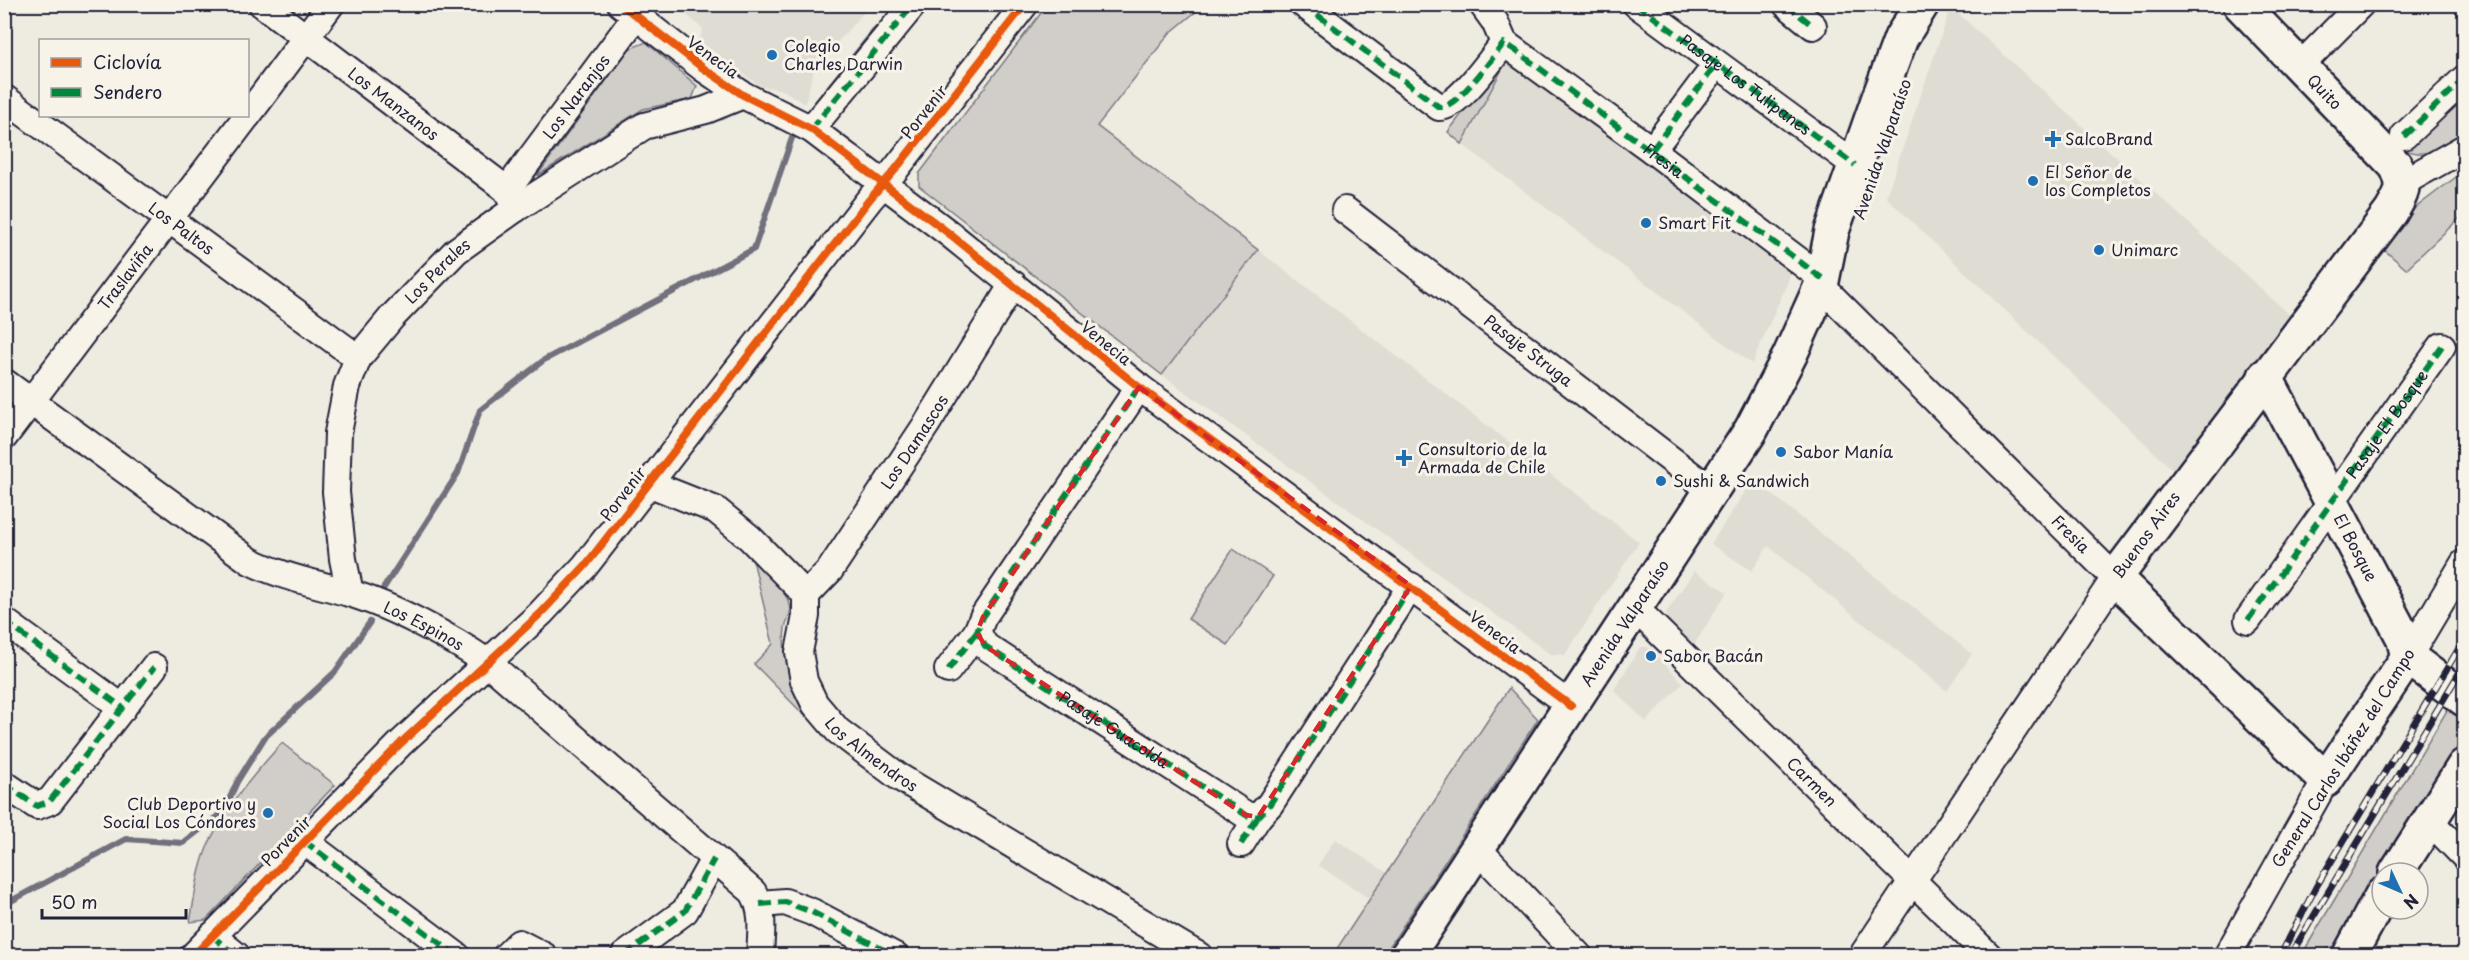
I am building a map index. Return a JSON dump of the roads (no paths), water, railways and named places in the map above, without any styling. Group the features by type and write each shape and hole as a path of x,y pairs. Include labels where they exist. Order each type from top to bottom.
{"main road":[{"name":"Quito","path":"2240,4 2396,166 2404,182"},
{"name":"Avenida Valparaíso","path":"1822,282 1832,231 1901,38 1917,7"},
{"name":"Avenida Valparaíso","path":"1407,956 1751,430 1822,282 1846,247 1860,212 1920,38 1917,7"},
{"name":"Buenos Aires","path":"2115,578 2265,376 2391,212 2401,196 2404,182"},
{"name":"El Bosque","path":"2265,376 2403,637 2408,657"},
{"name":"Fresia","path":"2115,578 2326,780"},
{"path":"2408,657 2464,699"},
{"name":"General Carlos Ibáñez del Campo","path":"2326,780 2408,657"},
{"path":"2403,861 2464,766"},
{"path":"2349,956 2370,917"}],"street":[{"name":"Los Manzanos","path":"262,4 511,200"},
{"name":"Traslaviña","path":"249,112 331,4"},
{"name":"Porvenir","path":"194,956 405,739 541,613 585,566 1025,4"},
{"path":"1303,4 1439,107 1445,108 1456,101 1504,43 1495,22 1482,4"},
{"name":"Pasaje Los Tulipanes","path":"1636,4 1716,65 1856,165"},
{"path":"1786,4 1813,26"},
{"path":"2300,66 2361,4"},
{"path":"811,129 912,6"},
{"name":"Venecia","path":"634,8 743,95 811,129 1013,284 1139,387 1571,706"},
{"name":"Los Naranjos","path":"511,200 634,8"},
{"name":"Fresia","path":"1504,43 1652,150 1822,282 2115,578"},
{"path":"1652,150 1716,65"},
{"path":"2404,136 2464,79"},
{"name":"Los Perales","path":"350,593 343,559 336,492 338,433 347,386 358,358 392,317 456,251 511,200 644,126 706,110 743,95"},
{"name":"Los Paltos","path":"4,98 358,358"},
{"name":"Traslaviña","path":"4,437 246,117"},
{"path":"2404,182 2464,148"},
{"name":"Pasaje Struga","path":"1345,210 1712,491"},
{"name":"Los Damascos","path":"806,595 830,570 927,422 1013,284"},
{"name":"Pasaje El Bosque","path":"2248,621 2442,346"},
{"name":"Los Espinos","path":"4,382 250,561 293,579 350,593 461,643 488,663 753,892 760,904"},
{"path":"948,670 977,632 983,617 1139,387"},
{"path":"648,483 716,510 750,538 806,595"},
{"name":"General Carlos Ibáñez del Campo","path":"2408,657 2464,563"},
{"name":"Buenos Aires","path":"1862,956 2115,578"},
{"path":"1241,844 1258,817 1270,804 1411,586"},
{"name":"Los Almendros","path":"806,595 806,616 799,652 804,681 815,704 838,731 899,777 1199,956"},
{"name":"Carmen","path":"1635,608 1989,956"},
{"path":"4,621 123,708"},
{"name":"Pasaje Guacolda","path":"977,632 985,645 1246,815 1258,817"},
{"path":"4,784 30,803 43,805 58,793 154,667"},
{"name":"General Carlos Ibáñez del Campo","path":"2227,956 2326,780"},
{"path":"2429,820 2464,856"},
{"path":"304,841 457,956"},
{"path":"1478,849 1579,956"},
{"path":"624,956 685,911 714,859"},
{"path":"760,956 762,920 760,904 785,902 812,912 895,956"},
{"path":"212,936 237,956"},
{"path":"512,949 544,956"}],"waterway":[{"path":"812,109 877,28"},
{"path":"383,589 458,473 480,410 544,360 754,249 792,138 798,130"},
{"path":"4,900 11,901 126,839 183,843 224,811 237,782 265,737 335,672 370,622"}],"railway":[{"path":"2280,956 2316,887 2464,640"},
{"path":"2290,956 2464,665"}],"place":[{"name":"Colegio Charles Darwin","path":"772,55"},
{"name":"SalcoBrand","path":"2053,139"},
{"name":"El Señor de los Completos","path":"2033,181"},
{"name":"Smart Fit","path":"1646,223"},
{"name":"Unimarc","path":"2099,250"},
{"name":"Sabor Manía","path":"1781,452"},
{"name":"Consultorio de la Armada de Chile","path":"1404,458"},
{"name":"Sushi & Sandwich","path":"1661,481"},
{"name":"Sabor Bacán","path":"1651,656"},
{"name":"Club Deportivo y Social Los Cóndores","path":"268,813"}]}
